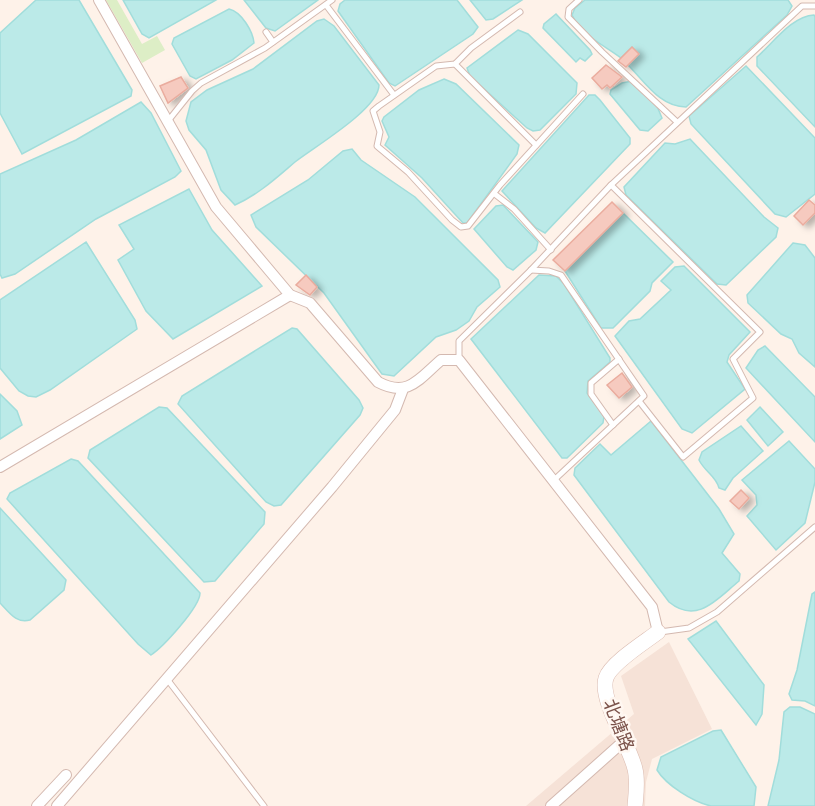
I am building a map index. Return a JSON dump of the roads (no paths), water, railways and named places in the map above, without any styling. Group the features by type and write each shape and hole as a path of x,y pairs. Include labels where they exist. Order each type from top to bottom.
{"street":[{"path":"99,0 216,207 290,295 310,303 378,382 390,388 403,389"},
{"path":"0,467 290,295"},
{"path":"57,806 395,410 403,389 441,360 459,360 652,607 658,632"},
{"name":"北塘路","path":"635,806 635,770 609,703 605,688 606,677 613,668 658,632"},
{"path":"551,806 625,740"},
{"path":"37,806 66,775"}],"lane":[{"path":"168,121 201,83 273,42 332,0"},
{"path":"579,0 569,9 568,17 677,122"},
{"path":"326,5 394,95"},
{"path":"459,360 459,341 551,250 611,185 802,6 815,6"},
{"path":"520,12 471,48 455,64 436,66 373,111 381,132 377,146 408,172 452,220 461,227 468,226 496,195 500,185 583,94"},
{"path":"266,32 273,42"},
{"path":"455,64 536,145"},
{"path":"611,185 760,332 733,359 753,398 683,457 639,401"},
{"path":"496,195 514,209 551,250"},
{"path":"531,270 549,270 561,274 644,396 553,481"},
{"path":"613,425 591,394 591,382 619,358"},
{"path":"658,632 689,628 717,612 815,527"},
{"path":"167,679 264,806"}],"water":[{"path":"36,0 79,0 132,90 131,96 22,154 0,113 0,33"},
{"path":"123,0 216,0 149,38 142,34"},
{"path":"244,0 318,0 275,31 266,28"},
{"path":"345,0 457,0 478,27 473,34 395,86 389,83 338,11 340,4"},
{"path":"470,0 522,0 493,19 486,20"},
{"path":"585,0 788,0 792,6 787,15 686,107 668,103 661,98 628,65 639,54 632,47 621,58 581,29 572,15 575,8"},
{"path":"229,9 238,14 246,23 252,33 254,43 232,60 196,79 190,76 172,44 174,38"},
{"path":"556,14 590,50 592,54 585,61 580,58 576,62 543,28 544,24"},
{"path":"814,15 815,127 757,66 757,57 783,31 798,20"},
{"path":"324,19 334,26 379,85 376,95 369,105 344,127 259,191 235,205 221,190 206,150 189,130 186,121 191,102 207,90 253,69 317,21"},
{"path":"518,30 528,34 577,83 576,94 540,130 533,131 527,128 470,76 467,68"},
{"path":"746,66 815,138 815,194 786,217 775,214 691,124 689,116"},
{"path":"444,79 456,84 519,145 517,154 467,223 463,223 422,178 385,145 389,137 382,121 384,117 419,90"},
{"path":"632,81 656,104 662,118 648,131 640,130 610,94 611,90 622,83"},
{"path":"589,95 595,95 600,100 630,138 630,144 545,233 536,228 502,191"},
{"path":"141,102 151,113 181,171 175,177 96,219 15,274 2,278 0,274 0,174 76,140"},
{"path":"690,139 764,217 778,228 776,237 726,285 717,284 626,195 624,187 665,143 675,144"},
{"path":"352,149 361,160 415,197 498,280 500,287 477,307 469,321 456,330 436,337 394,376 382,374 324,293 256,227 251,215 308,180 343,151"},
{"path":"189,189 212,230 262,286 173,339 146,311 118,260 134,249 119,225"},
{"path":"503,205 538,242 536,250 513,270 507,267 474,229 496,206"},
{"path":"623,213 673,262 652,283 650,291 613,328 601,328 565,271"},
{"path":"86,242 135,320 137,329 50,390 36,397 28,396 19,391 0,368 0,300"},
{"path":"793,243 805,245 815,258 815,367 799,353 792,339 781,334 748,303 747,295"},
{"path":"684,266 750,332 729,355 727,362 745,389 692,433 682,429 615,336 629,321 640,319 671,290 661,281 675,267"},
{"path":"539,275 556,276 564,284 610,358 610,362 588,381 587,393 604,416 603,423 567,458 562,458 471,339"},
{"path":"292,328 297,329 359,400 363,408 360,415 281,505 274,506 266,502 178,404 182,396"},
{"path":"765,346 815,397 815,442 746,368 758,350"},
{"path":"0,394 17,411 22,425 0,439"},
{"path":"159,407 167,408 265,512 264,524 215,581 204,582 88,458 90,450"},
{"path":"760,407 783,432 768,446 747,420"},
{"path":"651,421 719,509 734,534 722,553 740,574 739,581 715,602 698,610 689,611 669,602 574,475 575,468 600,444 611,455"},
{"path":"741,426 763,451 733,478 725,490 719,488 699,460 702,452"},
{"path":"789,441 815,469 815,482 805,523 776,550 747,516 757,505 756,495 742,480"},
{"path":"71,459 78,461 200,593 188,617 151,655 138,644 7,499 10,493"},
{"path":"0,508 66,580 64,590 30,620 17,619 0,603"},
{"path":"815,592 815,706 805,701 792,700 789,694 797,670 812,594"},
{"path":"716,621 764,685 762,714 756,725 688,639"},
{"path":"790,707 800,707 815,714 815,806 768,806 779,760 784,712"},
{"path":"721,730 756,787 754,806 704,804 673,787 657,770 661,757 713,731"}]}
